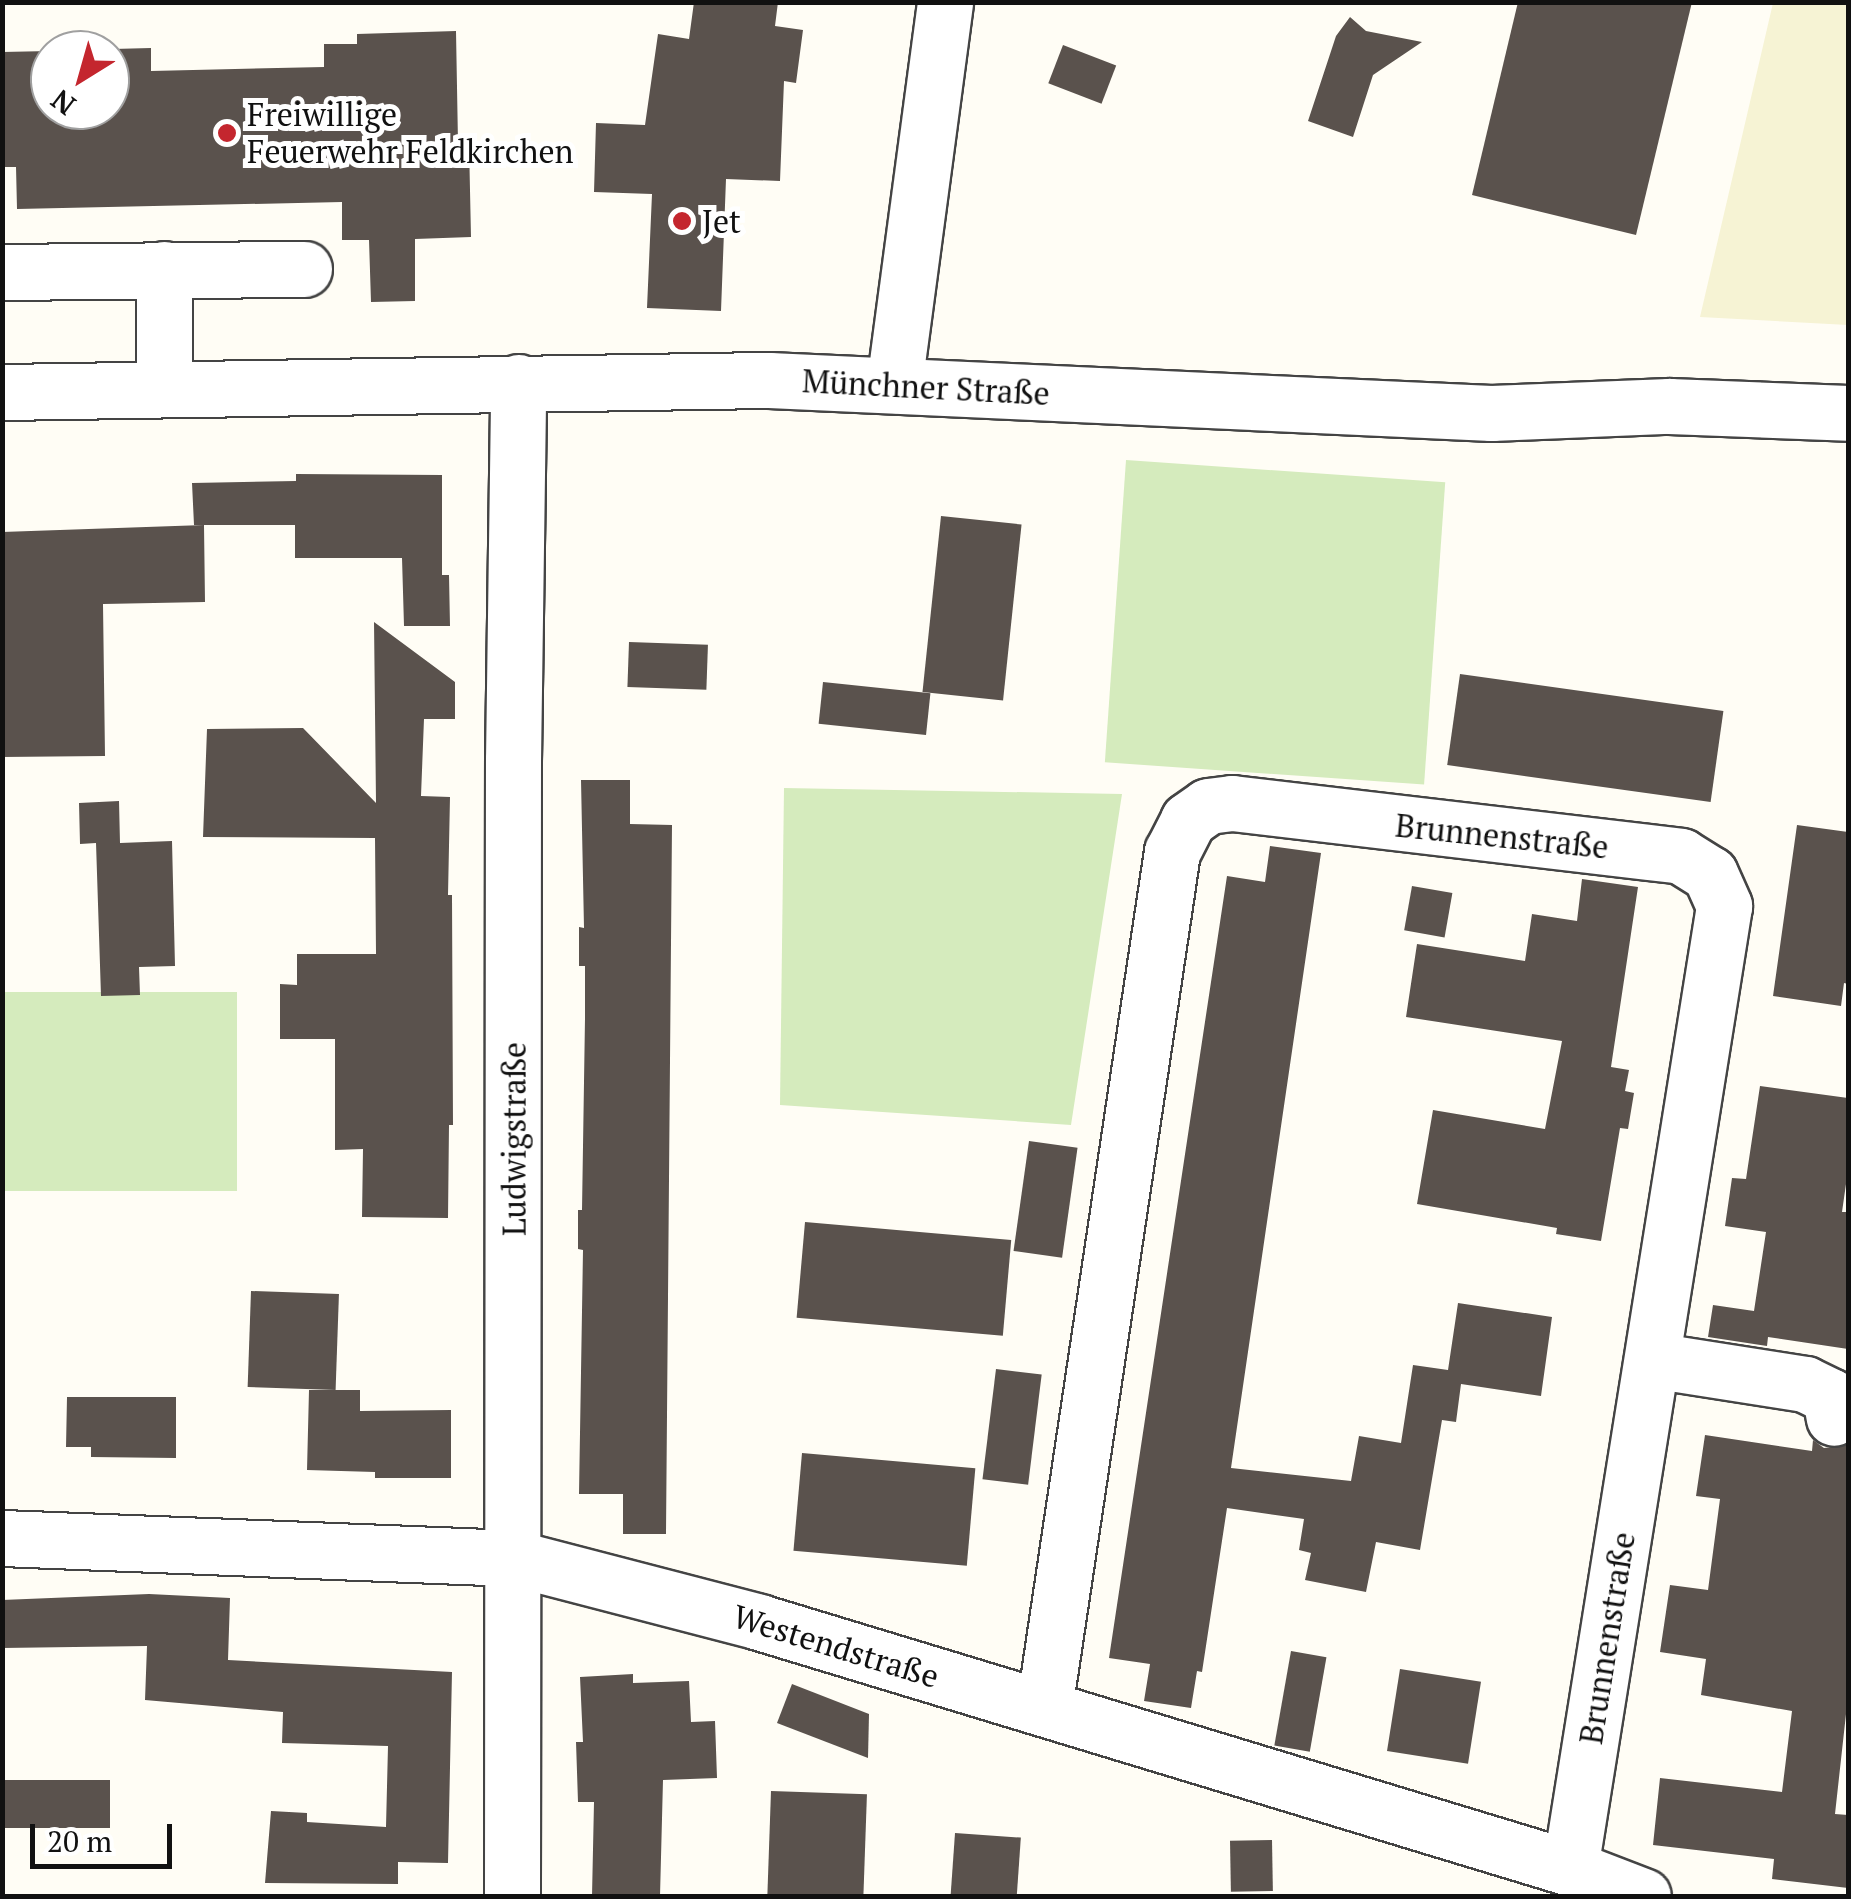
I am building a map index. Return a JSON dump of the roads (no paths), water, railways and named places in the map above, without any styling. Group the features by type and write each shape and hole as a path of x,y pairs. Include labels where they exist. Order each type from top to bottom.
{"street":[{"path":"894,385 946,2"},
{"path":"164,269 164,390"},
{"path":"2,272 304,269"},
{"name":"Münchner Straße","path":"2,392 769,380 1491,413 1669,406 1848,413"},
{"name":"Ludwigstraße","path":"512,1896 513,760 518,382"},
{"name":"Brunnenstraße","path":"1044,1708 1172,852 1188,820 1208,806 1232,803 1681,856 1710,874 1724,906 1570,1868"},
{"path":"1652,1360 1805,1384 1830,1396 1834,1418"},
{"name":"Westendstraße","path":"2,1538 514,1558 760,1622 1570,1868 1642,1896"}],"place":[{"name":"Freiwillige Feuerwehr Feldkirchen","path":"227,133"},
{"name":"Jet","path":"682,221"}]}
